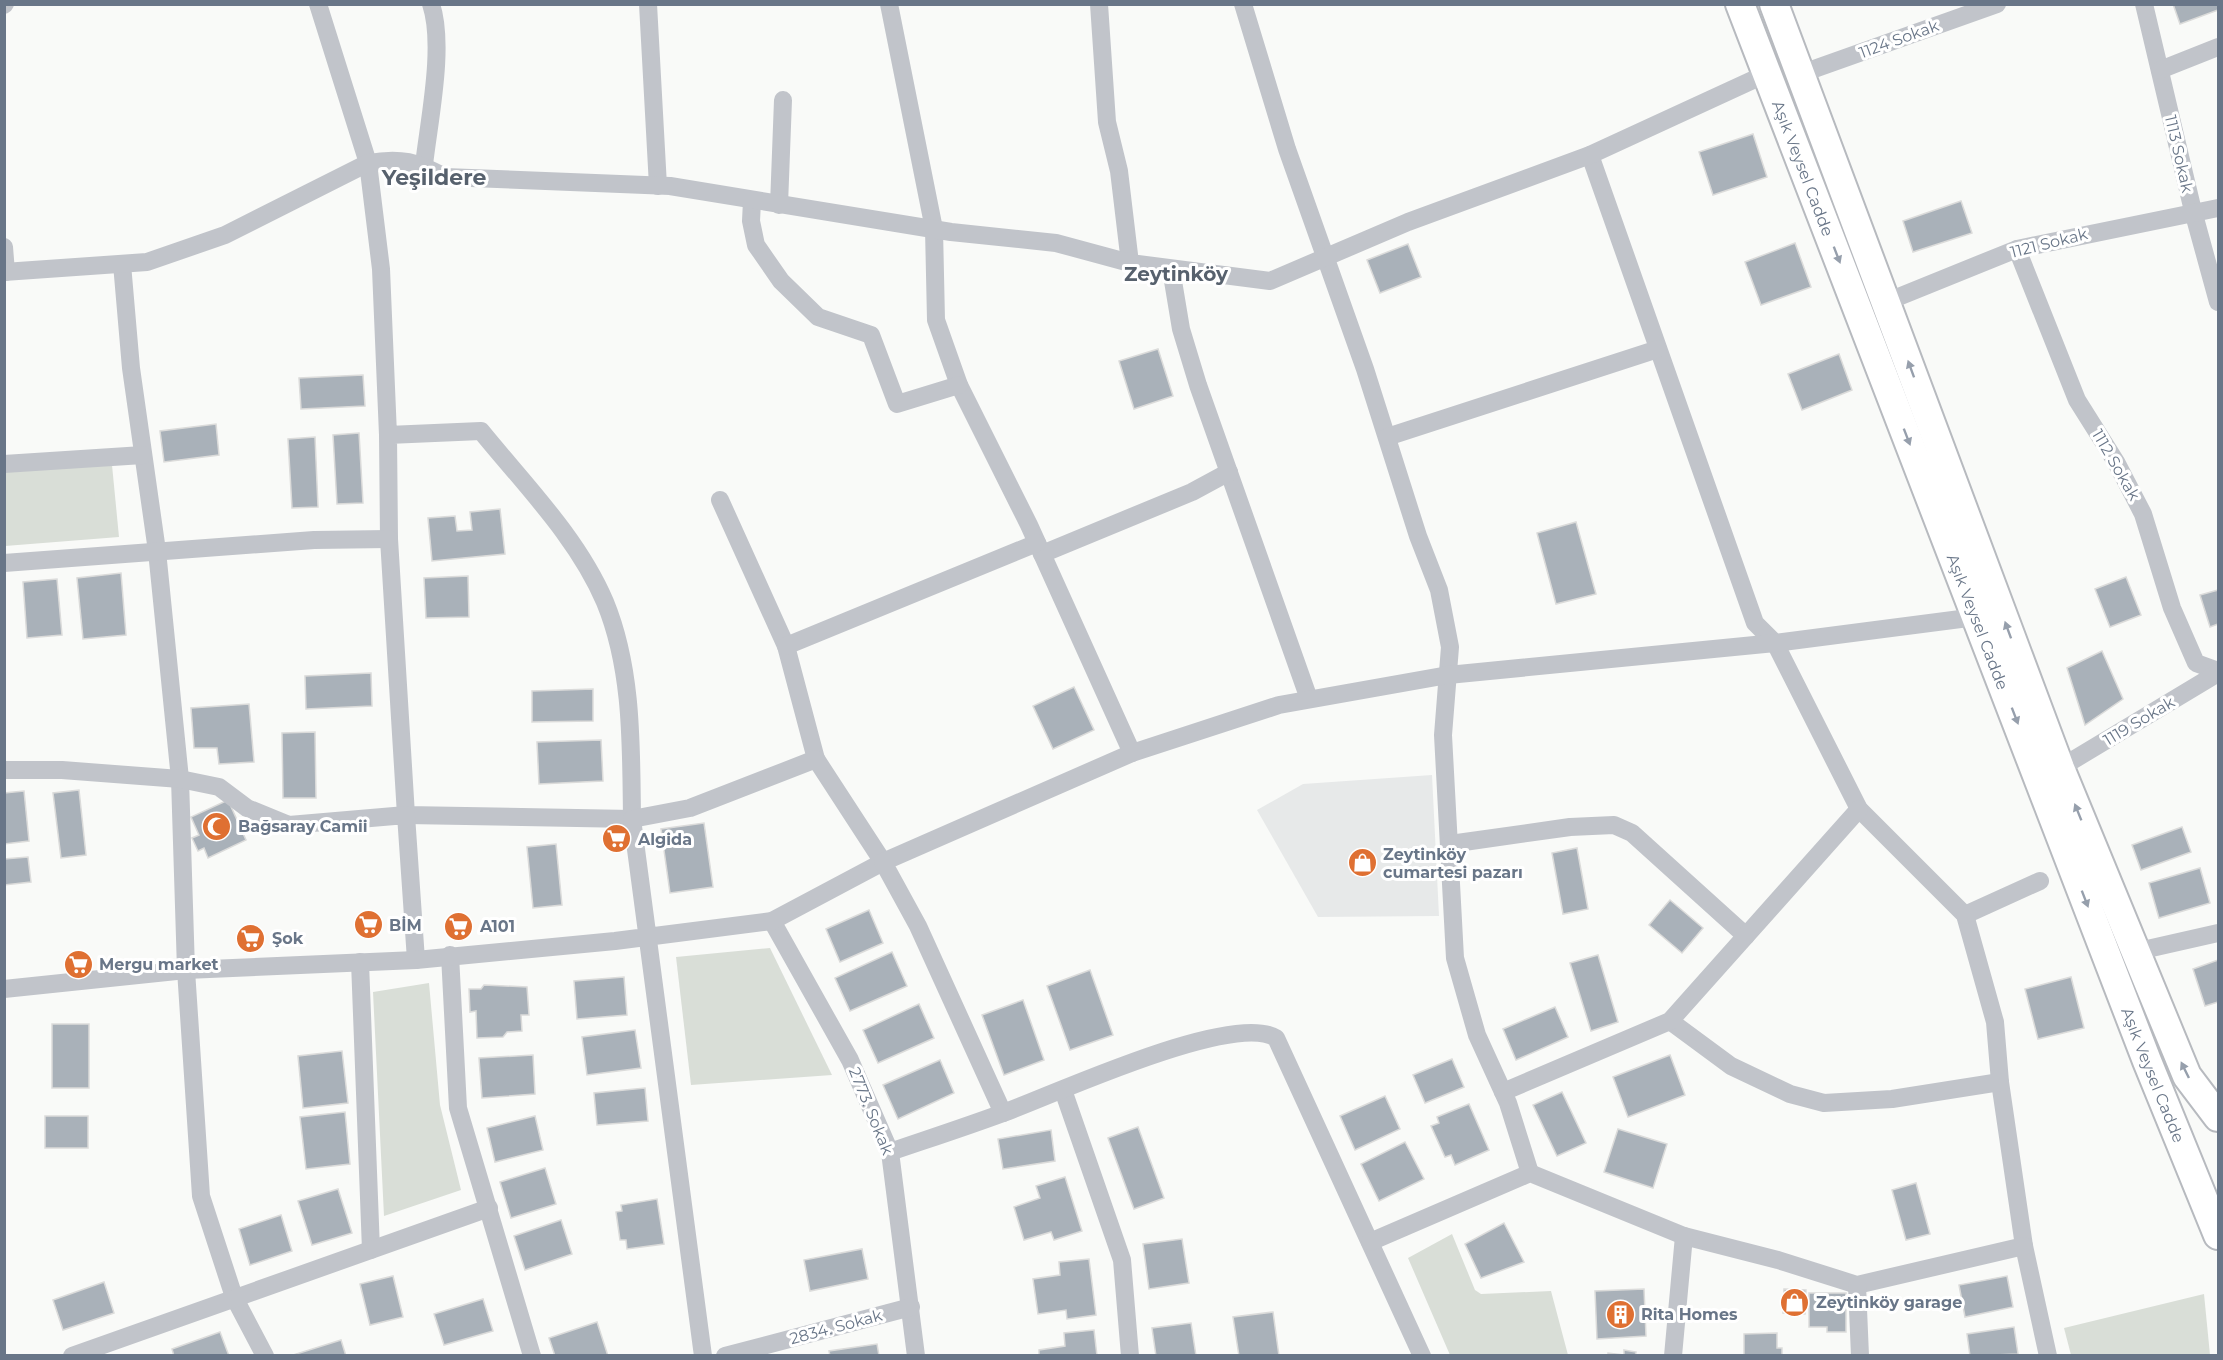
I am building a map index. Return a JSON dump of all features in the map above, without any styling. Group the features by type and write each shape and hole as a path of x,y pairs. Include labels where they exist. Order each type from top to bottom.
{"main road":[{"name":"Aşık Veysel Cadde","path":"1740,4 2147,1061 2218,1236"},
{"name":"Aşık Veysel Cadde","path":"1774,4 2060,768 2187,1076 2218,1118"}],"street":[{"path":"318,4 368,163 381,269 388,435 389,539 416,960"},
{"path":"424,165 434,80 435,18 431,4"},
{"path":"648,4 658,186"},
{"path":"890,4 934,229 936,320 959,385 1040,549 1132,753"},
{"path":"1099,4 1107,122 1119,171 1130,263"},
{"path":"1243,4 1287,149 1387,437 1418,536 1439,590 1450,647 1443,735 1455,958 1477,1035 1503,1092 1530,1173"},
{"name":"1124 Sokak","path":"1800,75 1964,9 1997,4"},
{"name":"1113 Sokak","path":"2144,4 2193,211 2218,302"},
{"path":"2160,70 2218,47"},
{"path":"4,247 5,272 147,262 225,235 368,163 390,159 424,165 445,177 658,186 934,229 1056,243 1130,263 1270,281 1408,222 1590,155 1768,73"},
{"path":"779,205 783,100"},
{"path":"1590,155 1755,622 1775,643 1859,809 1965,915 1995,1022 2000,1082 2024,1246 2049,1356"},
{"path":"752,201 751,221 756,245 781,281 818,317 871,335 897,404 959,385"},
{"name":"1121 Sokak","path":"1886,302 2018,249 2218,207"},
{"name":"1112 Sokak","path":"2018,249 2077,400 2116,462 2143,514 2172,608 2196,663 2218,672"},
{"path":"122,264 131,368 157,551 180,779 186,970 201,1196 234,1297 265,1356"},
{"path":"1171,269 1181,329 1309,699"},
{"path":"1387,437 1658,349"},
{"path":"388,435 481,431 574,547 604,601 618,642 630,721 632,819 650,937 703,1356"},
{"path":"4,464 143,455"},
{"path":"786,646 1192,492 1229,472"},
{"path":"720,500 786,646 816,759 884,862 918,926 1003,1113"},
{"path":"4,563 314,540 389,539"},
{"path":"4,988 186,970 416,960 650,937 772,921 884,862 1132,753 1279,705 1448,675 1775,643 1976,617"},
{"name":"1119 Sokak","path":"2060,768 2218,672"},
{"path":"4,770 62,770 180,779 219,787 247,808 289,825 406,814 632,819 690,808 816,759"},
{"path":"1503,1092 1670,1022 1859,809"},
{"path":"1450,844 1570,827 1614,825 1632,834 1746,936"},
{"path":"1965,915 2040,881"},
{"name":"2773. Sokak","path":"772,921 850,1060 890,1152 916,1356"},
{"path":"2134,952 2218,933"},
{"path":"450,956 458,1108 532,1356"},
{"path":"360,962 371,1250"},
{"path":"1670,1022 1731,1066 1790,1094 1824,1102 1892,1099 2000,1082"},
{"path":"890,1152 1003,1113 1150,1056 1199,1041 1250,1032 1268,1032 1276,1038 1422,1356"},
{"path":"1063,1090 1122,1260 1130,1356"},
{"path":"1370,1242 1530,1173 1684,1236 1778,1260 1857,1285 2024,1246"},
{"path":"72,1356 489,1208"},
{"path":"1672,1356 1684,1236"},
{"path":"1857,1285 1860,1356"},
{"name":"2834. Sokak","path":"725,1356 911,1307"}],"shaded area":[{"path":"112,465 119,537 5,546 5,472"},
{"name":"Zeytinköy cumartesi pazarı","path":"1432,775 1439,916 1318,917 1257,810 1303,784"},
{"path":"770,948 832,1075 691,1085 676,957"},
{"path":"429,983 440,1105 461,1190 384,1216 373,992"},
{"path":"1452,1234 1475,1290 1481,1294 1551,1291 1568,1355 1450,1355 1408,1258"},
{"path":"2204,1294 2210,1355 2071,1355 2064,1328"}],"building":[{"path":"2173,4 2218,4 2218,10 2180,24"},
{"path":"1753,134 1767,177 1713,195 1699,152"},
{"path":"1961,201 1972,233 1913,252 1903,221"},
{"path":"1795,243 1811,287 1761,305 1745,262"},
{"path":"1408,244 1421,277 1380,293 1367,260"},
{"path":"1158,349 1173,396 1134,409 1119,361"},
{"path":"1839,354 1852,390 1802,410 1788,374"},
{"path":"363,375 365,406 301,409 299,378"},
{"path":"216,424 219,455 164,462 160,431"},
{"path":"359,433 363,503 337,504 333,435"},
{"path":"315,437 318,507 292,508 288,439"},
{"path":"500,509 505,554 432,561 428,518 455,516 457,531 472,530 470,512"},
{"path":"1576,522 1596,594 1556,604 1537,533"},
{"path":"121,573 126,635 83,639 77,578"},
{"path":"468,576 469,617 426,618 424,578"},
{"path":"2126,577 2141,615 2110,627 2095,589"},
{"path":"57,579 62,635 27,638 23,582"},
{"path":"2218,590 2218,624 2210,627 2200,595"},
{"path":"2102,651 2123,699 2085,725 2067,668"},
{"path":"371,673 372,706 306,709 305,676"},
{"path":"1074,687 1094,730 1053,749 1033,706"},
{"path":"593,689 593,721 532,722 532,691"},
{"path":"249,704 254,762 219,764 217,748 194,748 191,708"},
{"path":"315,732 316,798 283,798 282,733"},
{"path":"601,740 603,781 539,784 537,742"},
{"path":"79,790 86,855 61,858 53,793"},
{"path":"24,791 29,841 4,844 4,793"},
{"name":"Bağsaray Camii","path":"228,800 246,840 208,858 204,848 198,851 192,838 199,835 191,817"},
{"path":"704,823 713,887 670,893 661,829"},
{"path":"2182,827 2191,852 2141,870 2132,845"},
{"path":"556,844 562,905 533,908 527,847"},
{"path":"1577,848 1588,909 1563,914 1552,853"},
{"path":"28,857 31,882 4,885 4,859"},
{"path":"2200,868 2210,903 2159,918 2149,883"},
{"path":"1670,900 1703,928 1682,953 1649,925"},
{"path":"869,910 883,943 840,962 826,929"},
{"path":"892,952 907,986 850,1011 835,978"},
{"path":"1598,955 1618,1022 1591,1031 1570,963"},
{"path":"2218,960 2218,1002 2205,1006 2193,969"},
{"path":"1090,970 1113,1035 1070,1050 1047,986"},
{"path":"624,977 627,1015 577,1019 574,981"},
{"path":"2071,977 2084,1028 2038,1039 2025,989"},
{"path":"484,985 527,987 529,1015 521,1015 522,1031 507,1032 503,1037 477,1038 476,1011 470,1012 469,989 481,989"},
{"path":"1023,1000 1044,1060 1004,1075 982,1015"},
{"path":"919,1004 934,1038 878,1063 863,1030"},
{"path":"1555,1007 1568,1037 1516,1060 1503,1029"},
{"path":"52,1024 89,1024 89,1088 52,1088"},
{"path":"635,1030 641,1068 587,1075 582,1037"},
{"path":"342,1051 348,1103 303,1108 298,1056"},
{"path":"533,1055 535,1094 482,1098 479,1058"},
{"path":"1670,1055 1685,1095 1628,1117 1613,1077"},
{"path":"1452,1059 1464,1087 1425,1103 1413,1075"},
{"path":"940,1060 954,1093 898,1119 883,1085"},
{"path":"645,1088 648,1121 597,1125 594,1093"},
{"path":"1562,1092 1586,1143 1557,1156 1533,1105"},
{"path":"1385,1096 1400,1129 1355,1150 1340,1116"},
{"path":"1469,1104 1489,1150 1455,1165 1451,1155 1445,1157 1431,1126 1439,1123 1437,1117"},
{"path":"345,1112 350,1164 306,1169 300,1117"},
{"path":"45,1116 88,1116 88,1148 45,1148"},
{"path":"535,1116 543,1150 495,1162 487,1128"},
{"path":"1138,1127 1164,1198 1134,1209 1108,1138"},
{"path":"1618,1129 1667,1144 1653,1188 1604,1172"},
{"path":"1051,1130 1055,1161 1003,1169 998,1139"},
{"path":"1405,1142 1424,1179 1379,1201 1361,1164"},
{"path":"545,1168 556,1204 511,1218 500,1182"},
{"path":"1065,1177 1082,1231 1054,1240 1051,1232 1024,1240 1014,1207 1040,1198 1036,1186"},
{"path":"1916,1183 1930,1234 1906,1240 1892,1190"},
{"path":"338,1189 352,1233 312,1245 298,1201"},
{"path":"657,1199 664,1244 627,1249 626,1240 620,1240 616,1212 622,1211 621,1205"},
{"path":"281,1215 292,1251 250,1265 239,1229"},
{"path":"561,1220 572,1254 525,1270 514,1236"},
{"path":"1504,1223 1524,1262 1481,1278 1465,1244"},
{"path":"1182,1239 1189,1283 1149,1289 1143,1244"},
{"path":"862,1249 868,1279 810,1291 804,1260"},
{"path":"1089,1259 1096,1315 1067,1319 1066,1310 1038,1314 1033,1279 1060,1275 1059,1262"},
{"path":"393,1276 403,1317 370,1325 360,1284"},
{"path":"2007,1276 2013,1307 1965,1317 1959,1285"},
{"path":"104,1282 114,1313 63,1330 53,1300"},
{"name":"Rita Homes","path":"1644,1289 1646,1336 1597,1339 1595,1291"},
{"name":"Zeytinköy garage","path":"1784,1289 1806,1290 1805,1314 1783,1313"},
{"path":"1809,1293 1846,1293 1846,1332 1827,1332 1827,1327 1809,1327"},
{"path":"483,1299 493,1331 444,1345 434,1314"},
{"path":"1273,1312 1279,1356 1239,1356 1233,1317"},
{"path":"597,1322 608,1356 555,1356 549,1338"},
{"path":"1191,1323 1196,1356 1156,1356 1152,1328"},
{"path":"2014,1327 2018,1354 1970,1356 1967,1334"},
{"path":"1094,1330 1097,1356 1039,1356 1039,1350 1065,1346 1064,1333"},
{"path":"220,1332 229,1356 174,1356 172,1349"},
{"path":"1777,1333 1777,1348 1782,1348 1782,1356 1744,1356 1744,1334"},
{"path":"341,1340 346,1356 293,1356 293,1355"},
{"path":"877,1344 879,1356 830,1356 829,1351"},
{"path":"1624,1350 1636,1352 1635,1356 1608,1356 1608,1353 1624,1355"}],"place":[{"name":"Bağsaray Camii","path":"217,826"},
{"name":"Algida","path":"617,839"},
{"name":"Zeytinköy cumartesi pazarı","path":"1362,863"},
{"name":"BİM","path":"368,925"},
{"name":"A101","path":"459,926"},
{"name":"Şok","path":"251,938"},
{"name":"Mergu market","path":"78,964"},
{"name":"Zeytinköy garage","path":"1795,1302"},
{"name":"Rita Homes","path":"1620,1314"}],"district":[{"name":"Yeşildere","path":"434,177"},
{"name":"Zeytinköy","path":"1176,274"}]}
